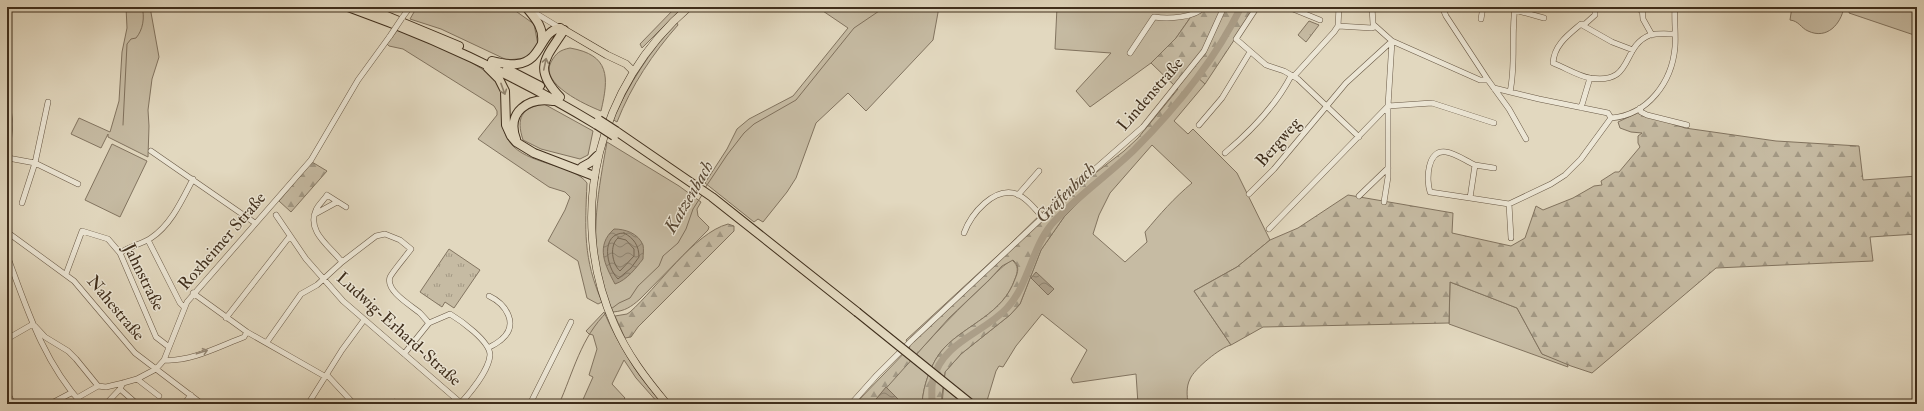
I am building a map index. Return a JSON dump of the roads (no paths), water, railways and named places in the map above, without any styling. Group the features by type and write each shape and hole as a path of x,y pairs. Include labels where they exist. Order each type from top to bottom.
{"highway":[{"path":"348,7 424,36 478,60 560,100"},
{"path":"366,7 438,36 492,61 615,133 710,199 971,404"},
{"path":"526,7 541,28 541,46"},
{"path":"560,100 548,84 544,69 547,56 562,29"},
{"path":"492,61 511,64 522,63 535,55 549,33 562,29"},
{"path":"478,60 493,73 501,83 506,98 505,116 507,129 514,139 523,147 595,174"},
{"path":"523,147 518,141 514,130 519,110 528,103 536,100 560,100"},
{"path":"582,167 591,162 597,156"},
{"path":"567,164 582,167 595,174"},
{"path":"855,314 963,404"}],"main road":[{"path":"668,404 634,362 614,325 603,294 593,255 591,237 592,194 597,156 615,104 642,57 666,29 689,7"},
{"path":"562,29 621,62 632,72"},
{"path":"607,55 632,72"},
{"path":"621,62 632,61 642,57"}],"street":[{"name":"Roxheimer Straße","path":"156,369 164,360 184,307 193,293 311,160 358,80 410,7"},
{"path":"526,7 562,29"},
{"path":"1130,54 1154,17 1160,18 1192,14 1200,11 1204,7"},
{"name":"Lindenstraße","path":"852,404 877,374 912,340 1078,184 1143,127 1204,51 1224,7"},
{"path":"1257,7 1236,39 1266,65 1284,71 1290,76 1298,79 1359,137"},
{"path":"1288,7 1320,20"},
{"path":"1225,153 1271,106 1290,76 1295,75 1327,41 1338,26 1339,7"},
{"path":"1372,7 1372,21 1375,27 1392,41 1480,80 1488,80"},
{"path":"1442,7 1446,16 1488,80 1509,109 1526,139"},
{"path":"1482,20 1483,7"},
{"path":"1631,7 1641,9 1643,19 1652,35"},
{"path":"1494,168 1475,164 1448,152 1441,152 1434,156 1430,164 1428,175 1430,192 1509,204 1551,184 1565,175 1581,160 1611,118 1618,117 1640,108 1655,95 1666,81 1674,55 1675,7"},
{"path":"1510,92 1513,79 1513,29 1515,8 1544,18"},
{"path":"1595,9 1595,15 1585,24 1581,24 1558,45 1553,54 1553,63 1590,78 1616,76 1621,72 1637,44 1652,35 1675,34"},
{"path":"1581,24 1612,42 1633,50"},
{"path":"1338,26 1375,27"},
{"path":"1384,202 1388,168 1388,106 1392,41"},
{"name":"Bergweg","path":"1249,194 1287,155 1346,83 1392,41"},
{"path":"1199,125 1222,98 1250,52"},
{"path":"1581,108 1590,78"},
{"path":"1494,88 1608,113 1611,118"},
{"path":"22,203 35,162 48,102"},
{"path":"1269,229 1388,106 1432,103 1494,123"},
{"path":"1640,108 1641,112 1647,115 1687,125"},
{"path":"7,166 10,124 9,113"},
{"path":"151,151 255,223"},
{"path":"8,156 35,162 78,184"},
{"path":"1470,198 1475,164"},
{"path":"1359,196 1388,168"},
{"path":"1018,195 1040,171"},
{"path":"120,253 127,248 148,240 163,229 177,208 193,179"},
{"path":"964,233 967,223 991,198 1002,193 1018,195 1043,218"},
{"path":"342,262 316,233 314,223 315,211 327,195 346,207"},
{"path":"315,214 337,202"},
{"path":"1509,204 1511,238"},
{"name":"Ludwig-Erhard-Straße","path":"276,215 323,280 364,320 461,404"},
{"name":"Jahnstraße","path":"66,274 82,231 108,239 120,253 156,337 169,347"},
{"name":"Nahestraße","path":"7,232 74,281 135,353 202,404"},
{"path":"267,342 301,294 317,285 342,262 376,236 385,234 400,240 411,249 390,277 390,284 396,293 409,306 420,313 428,323"},
{"path":"226,318 290,236"},
{"path":"148,240 180,303 184,307"},
{"path":"7,255 33,324 51,362 71,393 82,404"},
{"path":"193,293 247,332 327,376 354,404"},
{"path":"488,348 502,339 509,330 510,321 506,310 496,300 489,296"},
{"path":"404,354 428,323 450,314 464,322 488,348 490,355 476,385 461,404"},
{"path":"308,404 342,350 364,320"},
{"path":"530,404 571,322"},
{"path":"7,339 33,324"},
{"path":"33,324 45,337 68,351 76,358 98,386"},
{"path":"164,360 179,359 201,353 244,337 247,332"},
{"path":"77,398 98,386 106,387 137,379 156,369"},
{"path":"137,379 158,396"},
{"path":"109,403 123,383"},
{"path":"120,389 137,404"},
{"path":"7,392 12,404"},
{"path":"50,404 71,393"},
{"path":"184,404 192,396"}],"water":[{"path":"614,229 631,232 638,237 643,245 643,259 627,277 615,284 605,263 603,249 608,235"},
{"path":"1036,272 1054,289 1048,295 1031,278"},
{"path":"886,387 903,404 872,404"}],"waterway":[{"path":"123,125 127,44 131,39 136,38 142,27 142,7"},
{"name":"Katzenbach","path":"705,188 744,133 754,124 796,100 854,28 885,7"},
{"name":"Gräfenbach","path":"932,404 933,380 938,367 945,356 954,347 998,317 1007,308 1020,288 1039,245 1051,225 1071,205 1134,150 1179,101 1207,65 1231,27 1241,7"},
{"name":"Katzenbach","path":"611,309 630,298 638,286 659,266 663,256 678,243 686,229 693,209 702,195"},
{"name":"Katzenbach","path":"559,404 584,344 590,333 607,312"}]}
